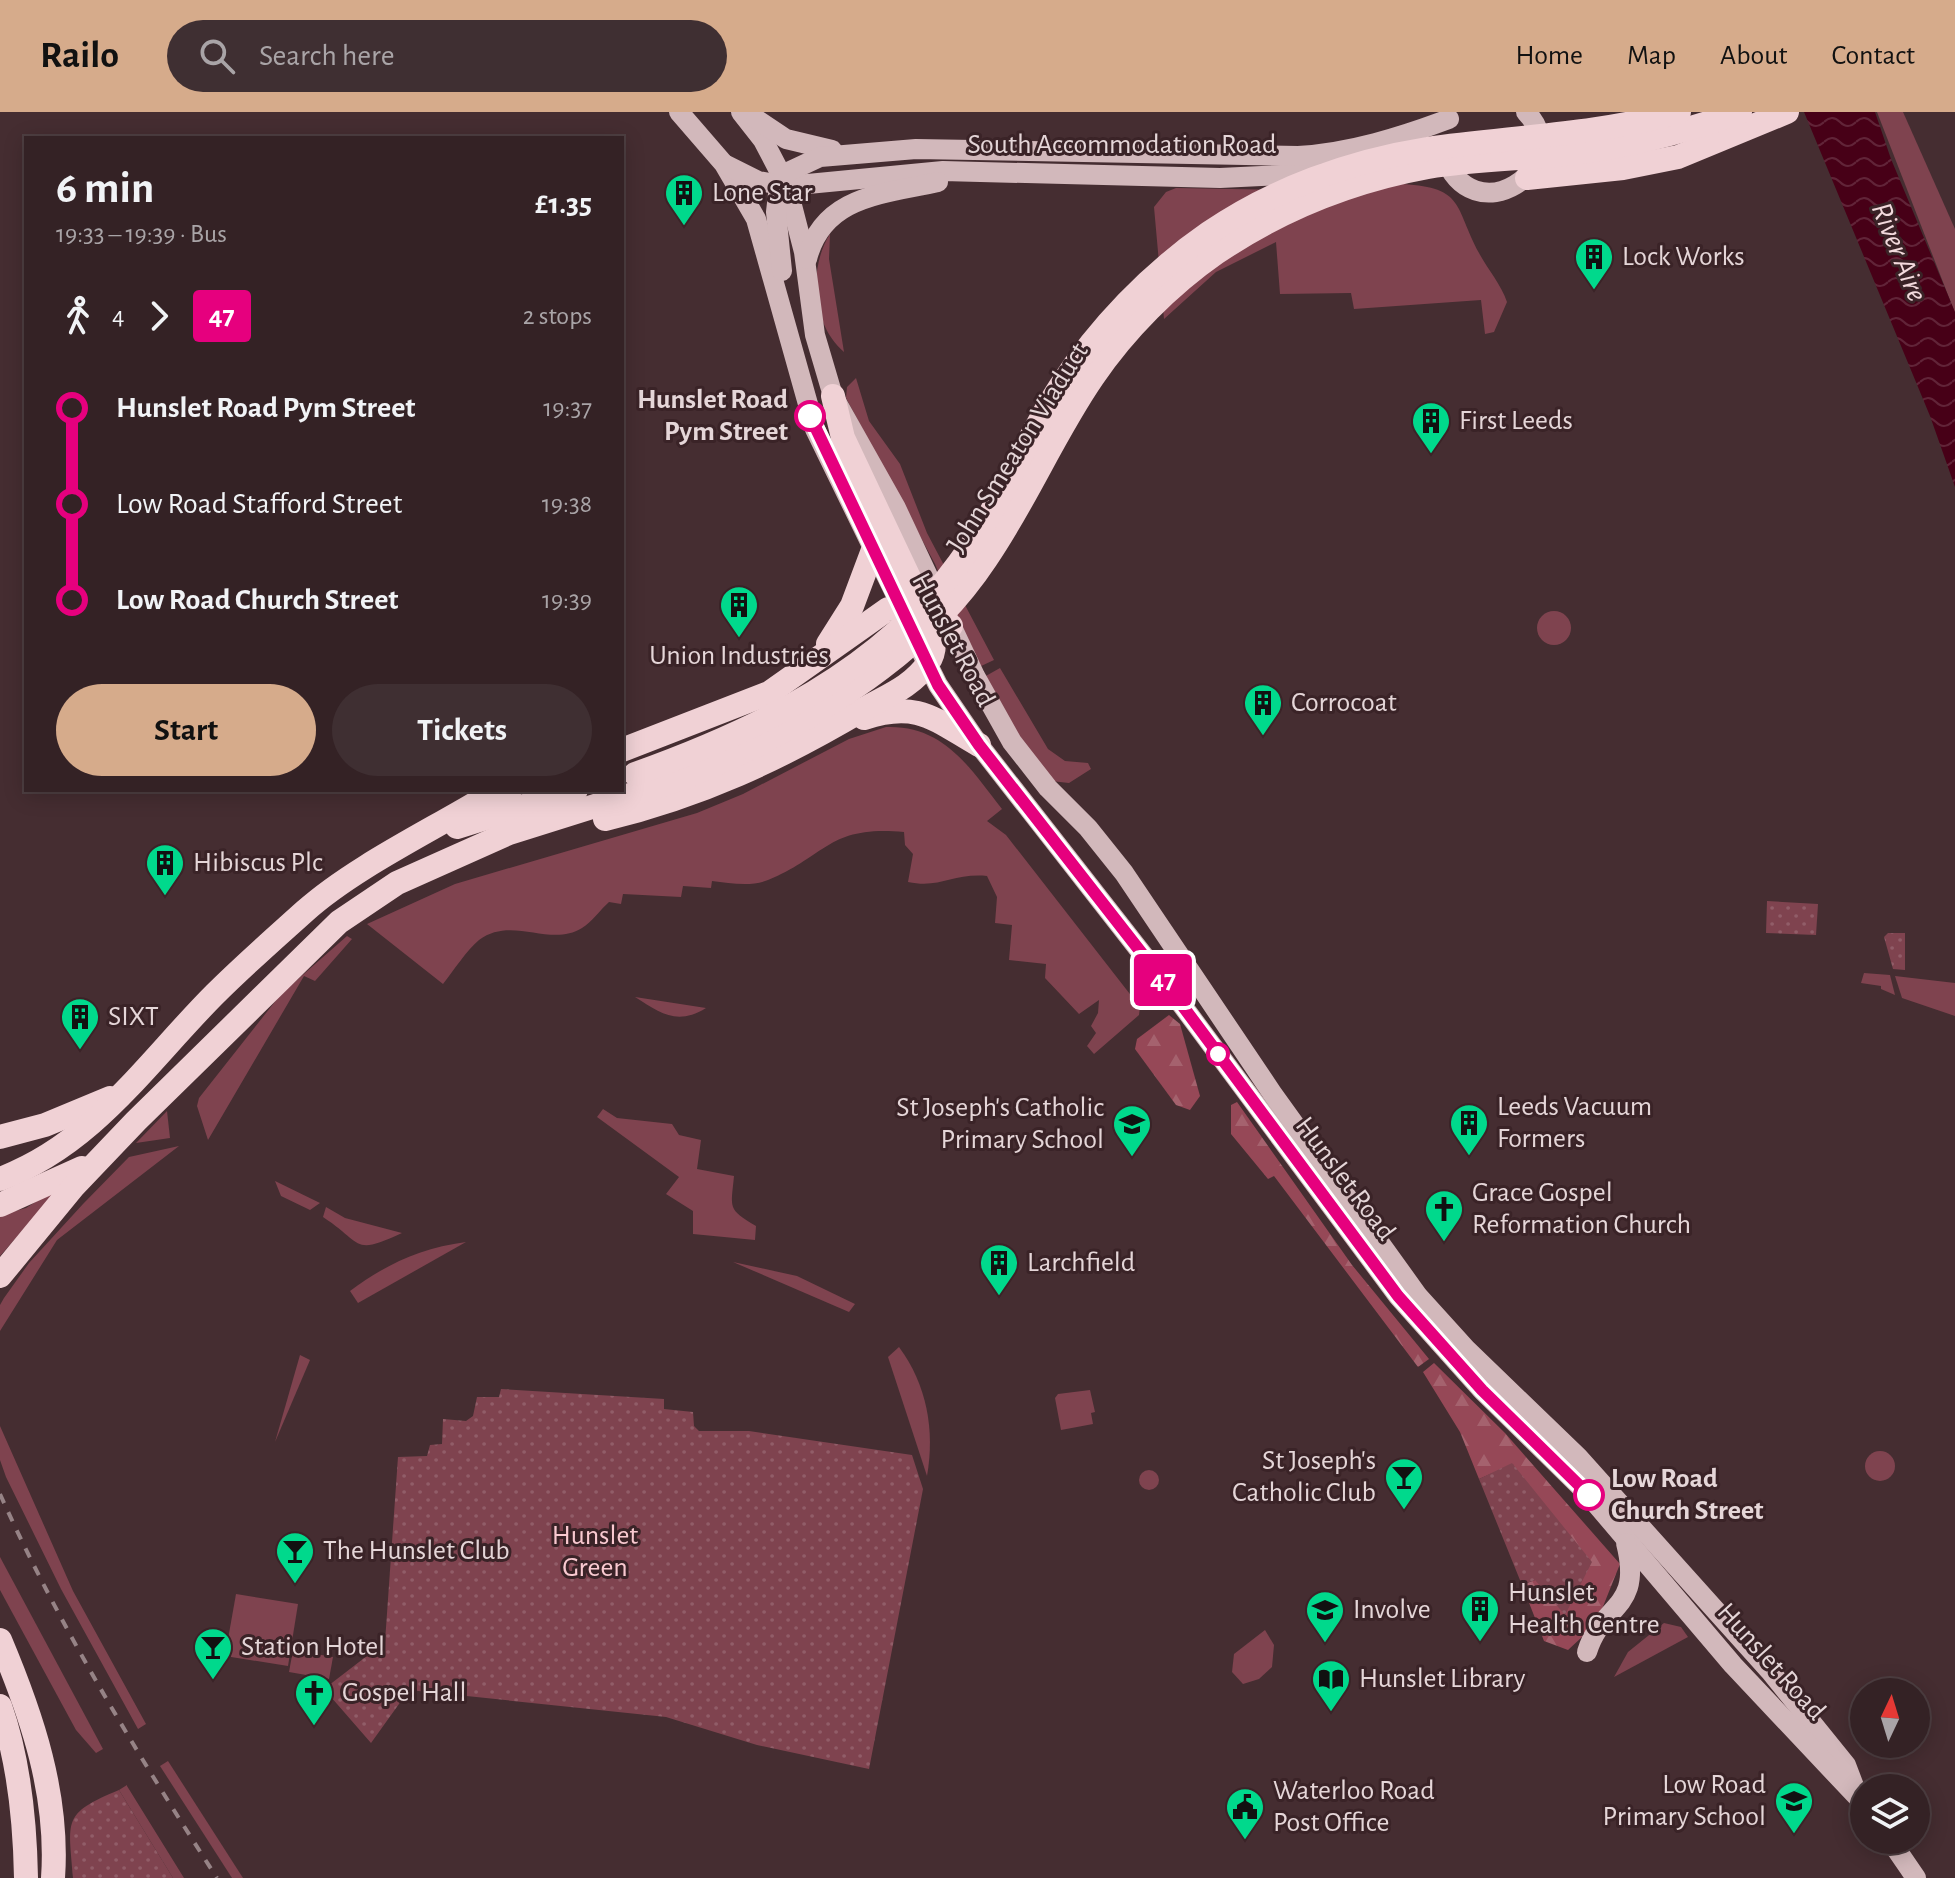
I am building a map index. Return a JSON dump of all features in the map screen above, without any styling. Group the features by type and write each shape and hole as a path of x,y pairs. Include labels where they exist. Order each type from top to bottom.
{"highway":[{"name":"John Smeaton Viaduct","path":"633,781 786,710 851,671 913,618 959,564 994,508 1060,387 1097,337 1143,287 1209,234 1271,196 1344,169 1426,149 1567,135 1679,112"},
{"name":"John Smeaton Viaduct","path":"633,781 723,762 800,723 862,683 921,636 985,561 1094,375 1163,296 1215,254 1286,211 1352,185 1430,167 1562,155 1644,141 1740,112"},
{"path":"1527,178 1623,168 1678,157 1779,116"},
{"path":"489,843 551,833 644,810 735,779 837,728 910,683 928,664 935,641 913,606 843,438 833,396"},
{"path":"820,656 852,606 873,550"},
{"path":"624,749 769,693 879,612 913,606 951,626"},
{"path":"837,728 881,713 922,712 945,722 979,745"},
{"path":"0,1179 55,1151 129,1089 215,994 309,908 481,800 504,792"},
{"path":"409,843 570,792"},
{"path":"0,1276 64,1197 337,923 397,883 609,792"},
{"path":"0,1137 45,1125 129,1089"},
{"path":"0,1205 102,1158"},
{"path":"0,1640 44,1763 55,1829 53,1878"},
{"path":"0,1706 9,1731 20,1797 26,1878"}],"main road":[{"name":"Hunslet Road","path":"679,112 724,164 756,219 815,429 873,550 913,606"},
{"name":"Hunslet Road","path":"741,112 783,183 806,263 815,335 833,396 909,533 951,626 1012,742 1048,788 1088,828 1124,873 1272,1093 1411,1286 1466,1349 1578,1457 1770,1671 1846,1765 1850,1775"},
{"path":"747,112 786,139 820,149 852,151"},
{"path":"1526,112 1537,129 1539,144 1538,158 1527,178"},
{"name":"South Accommodation Road","path":"783,183 820,157 852,151 1064,150 1298,156 1332,153 1384,141 1452,116"},
{"name":"South Accommodation Road","path":"1452,116 1442,152 1455,178"},
{"path":"724,164 749,177 783,183 776,212 790,346"},
{"name":"South Accommodation Road","path":"783,183 943,171 1220,178 1402,171 1429,172 1455,178 1480,192 1497,193 1514,188 1527,178"},
{"path":"806,263 811,243 822,225 848,204 879,193 974,174"},
{"name":"Hunslet Road","path":"928,664 979,745 1176,997 1398,1296 1482,1390 1586,1492 1733,1665 1850,1789"},
{"path":"1587,1652 1591,1638 1625,1599 1630,1587 1632,1571 1625,1541"},
{"path":"1900,1854 1916,1878"}],"green space":[{"path":"1877,112 1903,112 1955,229 1955,313"},
{"path":"1403,184 1438,190 1455,202 1507,302 1494,332 1485,334 1481,300 1354,309 1351,293 1280,294 1276,242 1216,272 1164,319 1154,207 1166,192 1176,188 1349,191"},
{"path":"830,234 829,259 844,352 825,327 817,296 818,263"},
{"path":"856,378 869,421 900,464 927,533 994,660 979,667 935,564 846,398 847,387"},
{"path":"1554,611 1566,616 1571,628 1566,640 1554,645 1542,640 1537,628 1542,616"},
{"path":"1000,668 1048,749 1065,761 1088,763 1091,769 1069,783 1051,781 1023,744 984,677"},
{"path":"886,727 924,733 939,741 966,764 1002,809 987,821 1006,835 1140,1007 1139,1015 1094,1054 1087,1046 1096,1033 1091,1026 1098,1013 1099,1000 1079,1014 1045,978 1046,964 1009,960 1012,925 995,923 997,897 987,876 929,884 908,882 913,854 905,845 904,832 879,831 843,838 788,871 761,882 740,884 712,881 711,888 683,886 681,897 623,894 621,904 609,902 586,925 570,933 557,935 505,930 492,933 474,944 443,984 367,924 455,884 697,813 743,794 849,739"},
{"path":"1767,901 1818,904 1816,935 1766,933"},
{"path":"1888,933 1905,933 1905,970 1893,969 1884,937"},
{"path":"347,936 352,939 315,981 304,976 208,1140 197,1106 199,1098 281,994"},
{"path":"1864,973 1890,975 1895,995 1881,989 1881,986 1861,983"},
{"path":"1895,976 1955,983 1955,1016 1902,998"},
{"path":"635,997 706,1008 677,1017"},
{"path":"1169,1015 1180,1024 1200,1096 1190,1110 1176,1105 1135,1049 1137,1039"},
{"path":"1237,1102 1352,1265 1429,1359 1418,1367 1274,1176 1268,1179 1231,1134 1231,1105"},
{"path":"603,1109 617,1118 672,1124 679,1135 701,1140 697,1169 734,1176 733,1207 740,1216 756,1226 755,1240 693,1234 693,1211 666,1194 679,1177 597,1117"},
{"path":"167,1111 170,1138 136,1143"},
{"path":"179,1146 57,1240 0,1331 0,1305 4,1298 29,1263 83,1204 129,1157"},
{"path":"275,1181 320,1203 310,1210 281,1196"},
{"path":"57,1188 0,1256 0,1215 26,1208"},
{"path":"326,1207 345,1218 402,1233 374,1244 359,1244 323,1217"},
{"path":"466,1242 358,1303 350,1291 405,1259 434,1248"},
{"path":"733,1262 797,1276 855,1304 849,1312"},
{"path":"899,1347 916,1377 926,1408 930,1442 927,1476 888,1357"},
{"path":"300,1355 310,1360 275,1442"},
{"path":"1434,1363 1505,1433 1620,1564 1596,1624 1568,1650 1544,1641 1522,1585 1535,1580 1513,1464 1479,1479 1460,1432 1423,1372"},
{"name":"Hunslet Green","path":"501,1389 664,1399 664,1409 693,1412 694,1426 699,1431 749,1431 912,1455 923,1489 869,1769 757,1745 666,1717 409,1690 371,1743 324,1689 385,1642 398,1457 427,1456 430,1445 442,1444 443,1419 466,1421 473,1416 477,1397 499,1397"},
{"path":"1090,1390 1095,1412 1091,1413 1093,1424 1061,1430 1055,1398 1058,1394"},
{"path":"0,1426 73,1591 146,1724 138,1729 61,1589 6,1477 0,1460"},
{"path":"1880,1451 1891,1455 1895,1466 1891,1477 1880,1481 1869,1477 1865,1466 1869,1455"},
{"path":"1512,1463 1592,1562 1565,1615 1535,1580 1522,1585 1479,1479"},
{"path":"1149,1470 1156,1473 1159,1480 1156,1487 1149,1490 1142,1487 1139,1480 1142,1473"},
{"path":"0,1557 103,1749 96,1753 76,1730 0,1590"},
{"path":"236,1594 298,1604 288,1666 225,1656"},
{"path":"1664,1623 1681,1627 1688,1637 1614,1677 1628,1652"},
{"path":"1265,1630 1274,1645 1272,1667 1259,1679 1243,1684 1232,1672 1234,1654"},
{"path":"293,1650 333,1657 329,1679 289,1672"},
{"path":"168,1761 243,1878 232,1878 160,1766"},
{"path":"127,1785 184,1878 173,1878 119,1790"},
{"path":"119,1790 173,1878 73,1878 70,1843 73,1821 87,1806"}],"water":[{"name":"River Aire","path":"1804,112 1875,112 1891,159 1955,312 1955,487 1930,416"}],"railway":[{"path":"0,1494 48,1593 101,1690 217,1878"}],"bus line":[{"name":"47","path":"810,416 938,685 979,745 1176,997 1398,1296 1482,1390 1589,1495"}],"place":[{"name":"Lone Star","path":"684,227"},
{"name":"Lock Works","path":"1594,291"},
{"name":"Hunslet Road Pym Street","path":"810,416"},
{"name":"First Leeds","path":"1431,455"},
{"name":"Union Industries","path":"739,639"},
{"name":"Corrocoat","path":"1263,737"},
{"name":"Hibiscus Plc","path":"165,897"},
{"name":"SIXT","path":"80,1051"},
{"name":"Leeds Vacuum Formers","path":"1469,1157"},
{"name":"St Joseph's Catholic Primary School","path":"1132,1158"},
{"name":"Grace Gospel Reformation Church","path":"1444,1243"},
{"name":"Larchfield","path":"999,1297"},
{"name":"Low Road Church Street","path":"1589,1495"},
{"name":"St Joseph's Catholic Club","path":"1404,1511"},
{"name":"The Hunslet Club","path":"295,1585"},
{"name":"Hunslet Health Centre","path":"1480,1643"},
{"name":"Involve","path":"1325,1644"},
{"name":"Station Hotel","path":"213,1681"},
{"name":"Hunslet Library","path":"1331,1713"},
{"name":"Gospel Hall","path":"314,1727"},
{"name":"Low Road Primary School","path":"1794,1835"},
{"name":"Waterloo Road Post Office","path":"1245,1841"}]}
